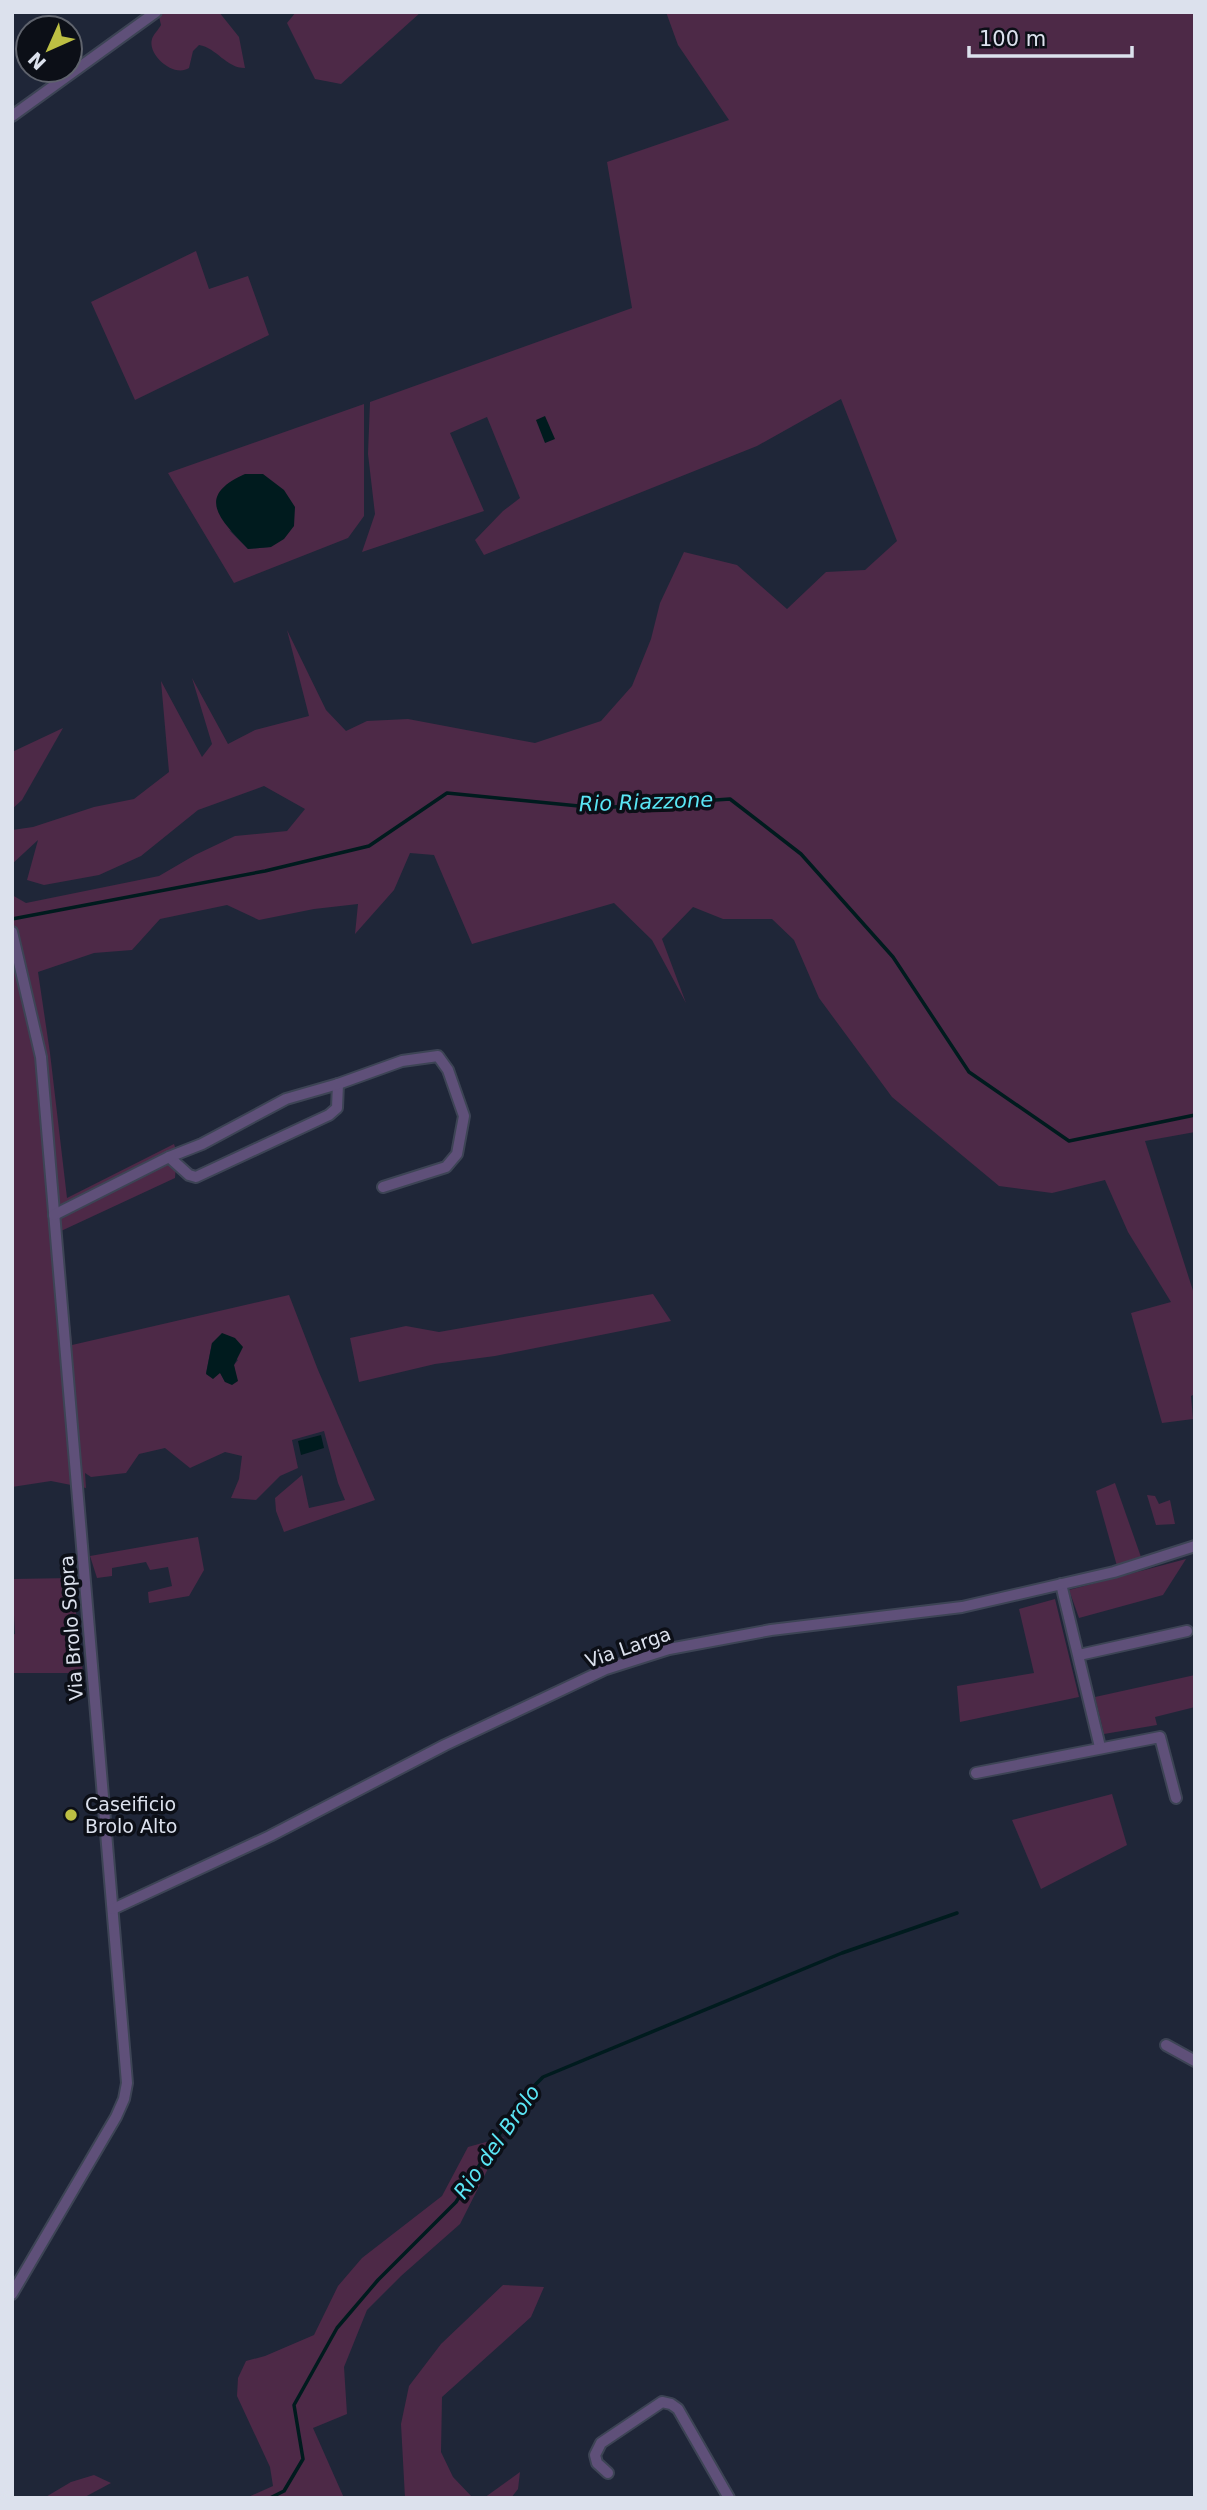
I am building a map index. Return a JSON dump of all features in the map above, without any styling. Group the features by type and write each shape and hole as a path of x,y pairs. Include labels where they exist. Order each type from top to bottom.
{"street":[{"path":"12,116 156,12"},
{"name":"Via Brolo Sopra","path":"12,932 41,1057 126,2067 124,2099 107,2134 12,2294"},
{"path":"54,1215 169,1157 202,1144 286,1099 402,1061 438,1056 448,1070 464,1116 457,1154 446,1167 383,1187"},
{"path":"169,1157 189,1175 196,1177 329,1115 337,1108 338,1084"},
{"name":"Via Larga","path":"113,1909 270,1836 445,1745 607,1669 669,1649 771,1629 962,1606 1114,1572 1195,1546"},
{"path":"1061,1584 1100,1747"},
{"path":"1079,1655 1187,1631"},
{"path":"976,1773 1160,1737 1176,1798"},
{"path":"1166,2045 1195,2061"},
{"path":"608,2473 597,2463 595,2455 601,2443 662,2402 678,2409 729,2498"}],"shaded area":[{"path":"158,12 219,12 239,37 245,68 232,65 199,45 193,51 189,68 176,70 169,67 158,58 152,45 153,37 161,25"},
{"path":"296,12 421,12 341,84 315,79 287,23"},
{"path":"666,12 1195,12 1195,1132 1145,1141 1195,1297 1195,1394 1191,1396 1193,1419 1162,1423 1131,1313 1171,1302 1128,1232 1105,1180 1052,1193 999,1186 892,1097 819,998 794,940 772,919 723,919 693,907 662,939 686,1003 652,940 614,903 472,944 434,855 410,853 394,890 355,934 358,904 259,920 227,905 160,919 132,950 94,953 38,972 67,1198 174,1144 177,1153 175,1178 61,1231 72,1345 289,1295 318,1370 375,1500 284,1532 276,1511 275,1498 302,1475 309,1508 345,1500 324,1431 292,1440 298,1468 280,1476 256,1500 231,1498 239,1479 242,1456 225,1452 190,1468 165,1448 139,1454 126,1473 91,1477 85,1473 86,1488 51,1481 12,1487 12,895 26,903 159,876 235,836 287,831 305,809 264,786 198,810 141,856 99,875 44,885 27,880 38,840 12,864 12,830 33,827 94,807 134,799 169,772 161,681 202,757 212,744 192,678 228,744 255,730 309,716 287,630 326,710 346,731 367,721 408,719 535,743 601,721 632,686 651,639 660,603 684,552 737,565 787,609 826,572 865,570 897,541 841,399 757,446 484,555 475,540 520,498 487,417 450,433 484,511 362,552 375,514 368,454 370,402 632,308 607,162 729,120 678,45","holes":["212,1343 238,1360 234,1365 235,1375 225,1382 220,1372 206,1373"]},
{"path":"196,251 209,289 248,276 269,335 135,400 91,302"},
{"path":"364,404 364,516 348,538 234,583 168,473","holes":["229,530 271,547 248,549"]},
{"path":"545,416 555,439 545,443 536,420"},
{"path":"245,474 263,474 284,490 295,507 294,526 284,539 271,547 248,549 229,529 217,510 216,500 220,491"},
{"path":"63,728 22,800 12,809 12,752"},
{"path":"653,1294 671,1321 495,1356 435,1364 359,1382 350,1338 406,1326 439,1332"},
{"path":"222,1333 235,1338 243,1347 234,1365 238,1381 232,1385 225,1382 220,1373 213,1379 206,1374 212,1343"},
{"path":"321,1435 324,1448 301,1455 298,1441"},
{"path":"1115,1483 1141,1557 1117,1566 1096,1491"},
{"path":"1147,1495 1155,1496 1159,1504 1170,1500 1175,1524 1156,1525"},
{"path":"198,1537 204,1570 189,1596 149,1603 148,1592 172,1586 168,1567 150,1570 146,1562 112,1568 112,1576 97,1578 90,1556"},
{"path":"1186,1559 1163,1595 1079,1618 1069,1590"},
{"path":"72,1578 83,1673 12,1673 12,1635 15,1634 12,1579"},
{"path":"1055,1599 1079,1697 960,1722 957,1686 1034,1673 1019,1609"},
{"path":"1195,1675 1195,1707 1155,1717 1157,1725 1104,1734 1095,1697"},
{"path":"1112,1794 1127,1845 1041,1889 1012,1820"},
{"path":"504,2137 460,2224 367,2310 344,2367 347,2414 313,2428 344,2498 246,2498 273,2486 270,2467 237,2396 238,2378 246,2361 265,2356 314,2335 338,2286 362,2258 442,2196 468,2147"},
{"path":"503,2285 544,2287 531,2317 442,2397 441,2452 453,2477 473,2498 405,2498 401,2424 409,2386 441,2344"},
{"path":"520,2472 518,2489 511,2498 484,2498"},
{"path":"94,2475 111,2483 83,2498 44,2498 71,2482"}],"waterway":[{"name":"Rio Riazzone","path":"12,919 265,871 369,846 447,793 599,808 730,799 801,854 893,957 969,1072 1069,1141 1195,1115"},
{"name":"Rio del Brolo","path":"270,2498 284,2491 303,2459 294,2405 337,2328 378,2280 456,2202 523,2097 543,2077 842,1953 957,1913"}],"place":[{"name":"Caseificio Brolo Alto","path":"71,1815"}]}
